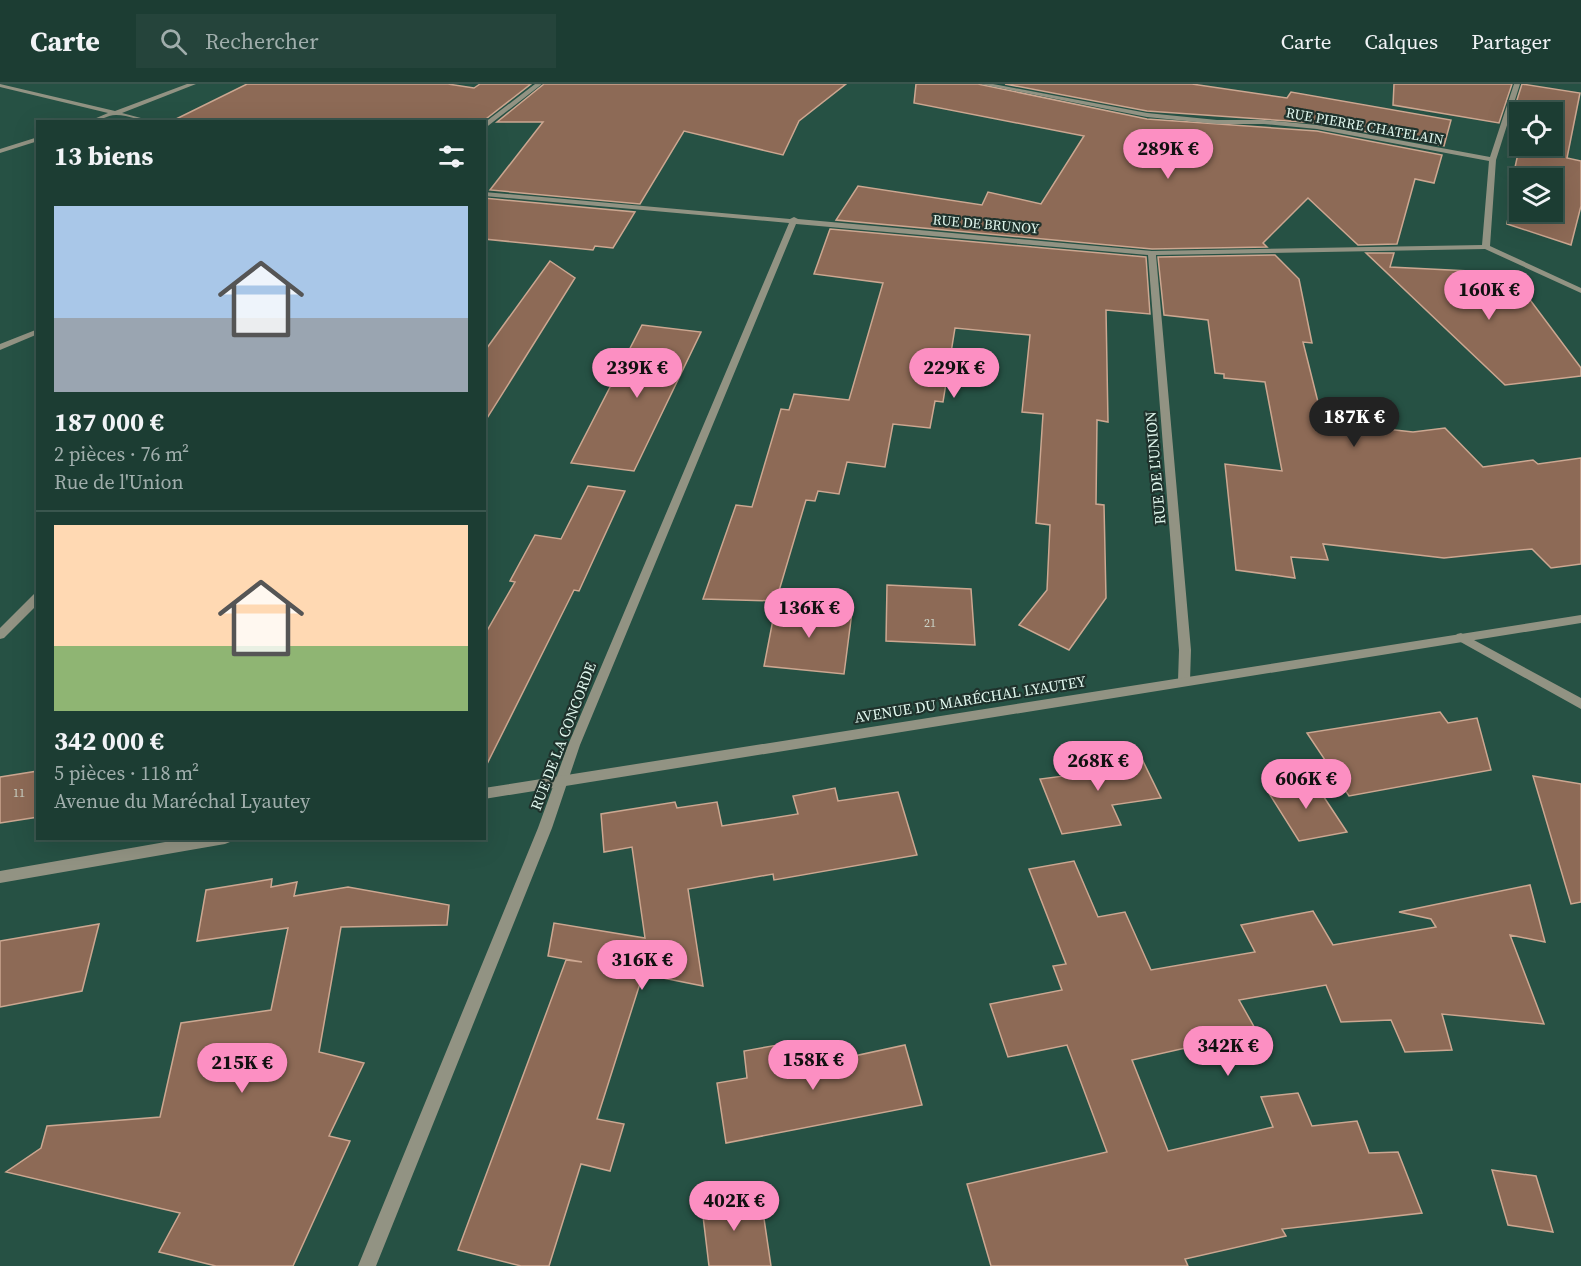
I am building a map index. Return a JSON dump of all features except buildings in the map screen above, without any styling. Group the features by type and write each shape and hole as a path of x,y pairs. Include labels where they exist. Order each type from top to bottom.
{"street":[{"path":"96,120 193,84"},
{"path":"486,125 539,84"},
{"name":"RUE PIERRE CHATELAIN","path":"983,84 1147,115 1216,122 1264,122 1317,127 1493,160"},
{"path":"1517,84 1493,160 1486,247 1581,291"},
{"path":"0,85 145,120"},
{"path":"0,152 36,140"},
{"name":"RUE DE BRUNOY","path":"486,194 794,219 1152,253 1486,247"},
{"name":"RUE DE LA CONCORDE","path":"367,1266 540,839 560,782 794,219"},
{"name":"RUE DE L'UNION","path":"1152,253 1185,650 1184,681"},
{"path":"0,347 36,333"},
{"path":"0,635 36,599"},
{"name":"AVENUE DU MARÉCHAL LYAUTEY","path":"486,794 1581,619"},
{"path":"1461,637 1581,704"},
{"path":"0,877 213,840"}]}
